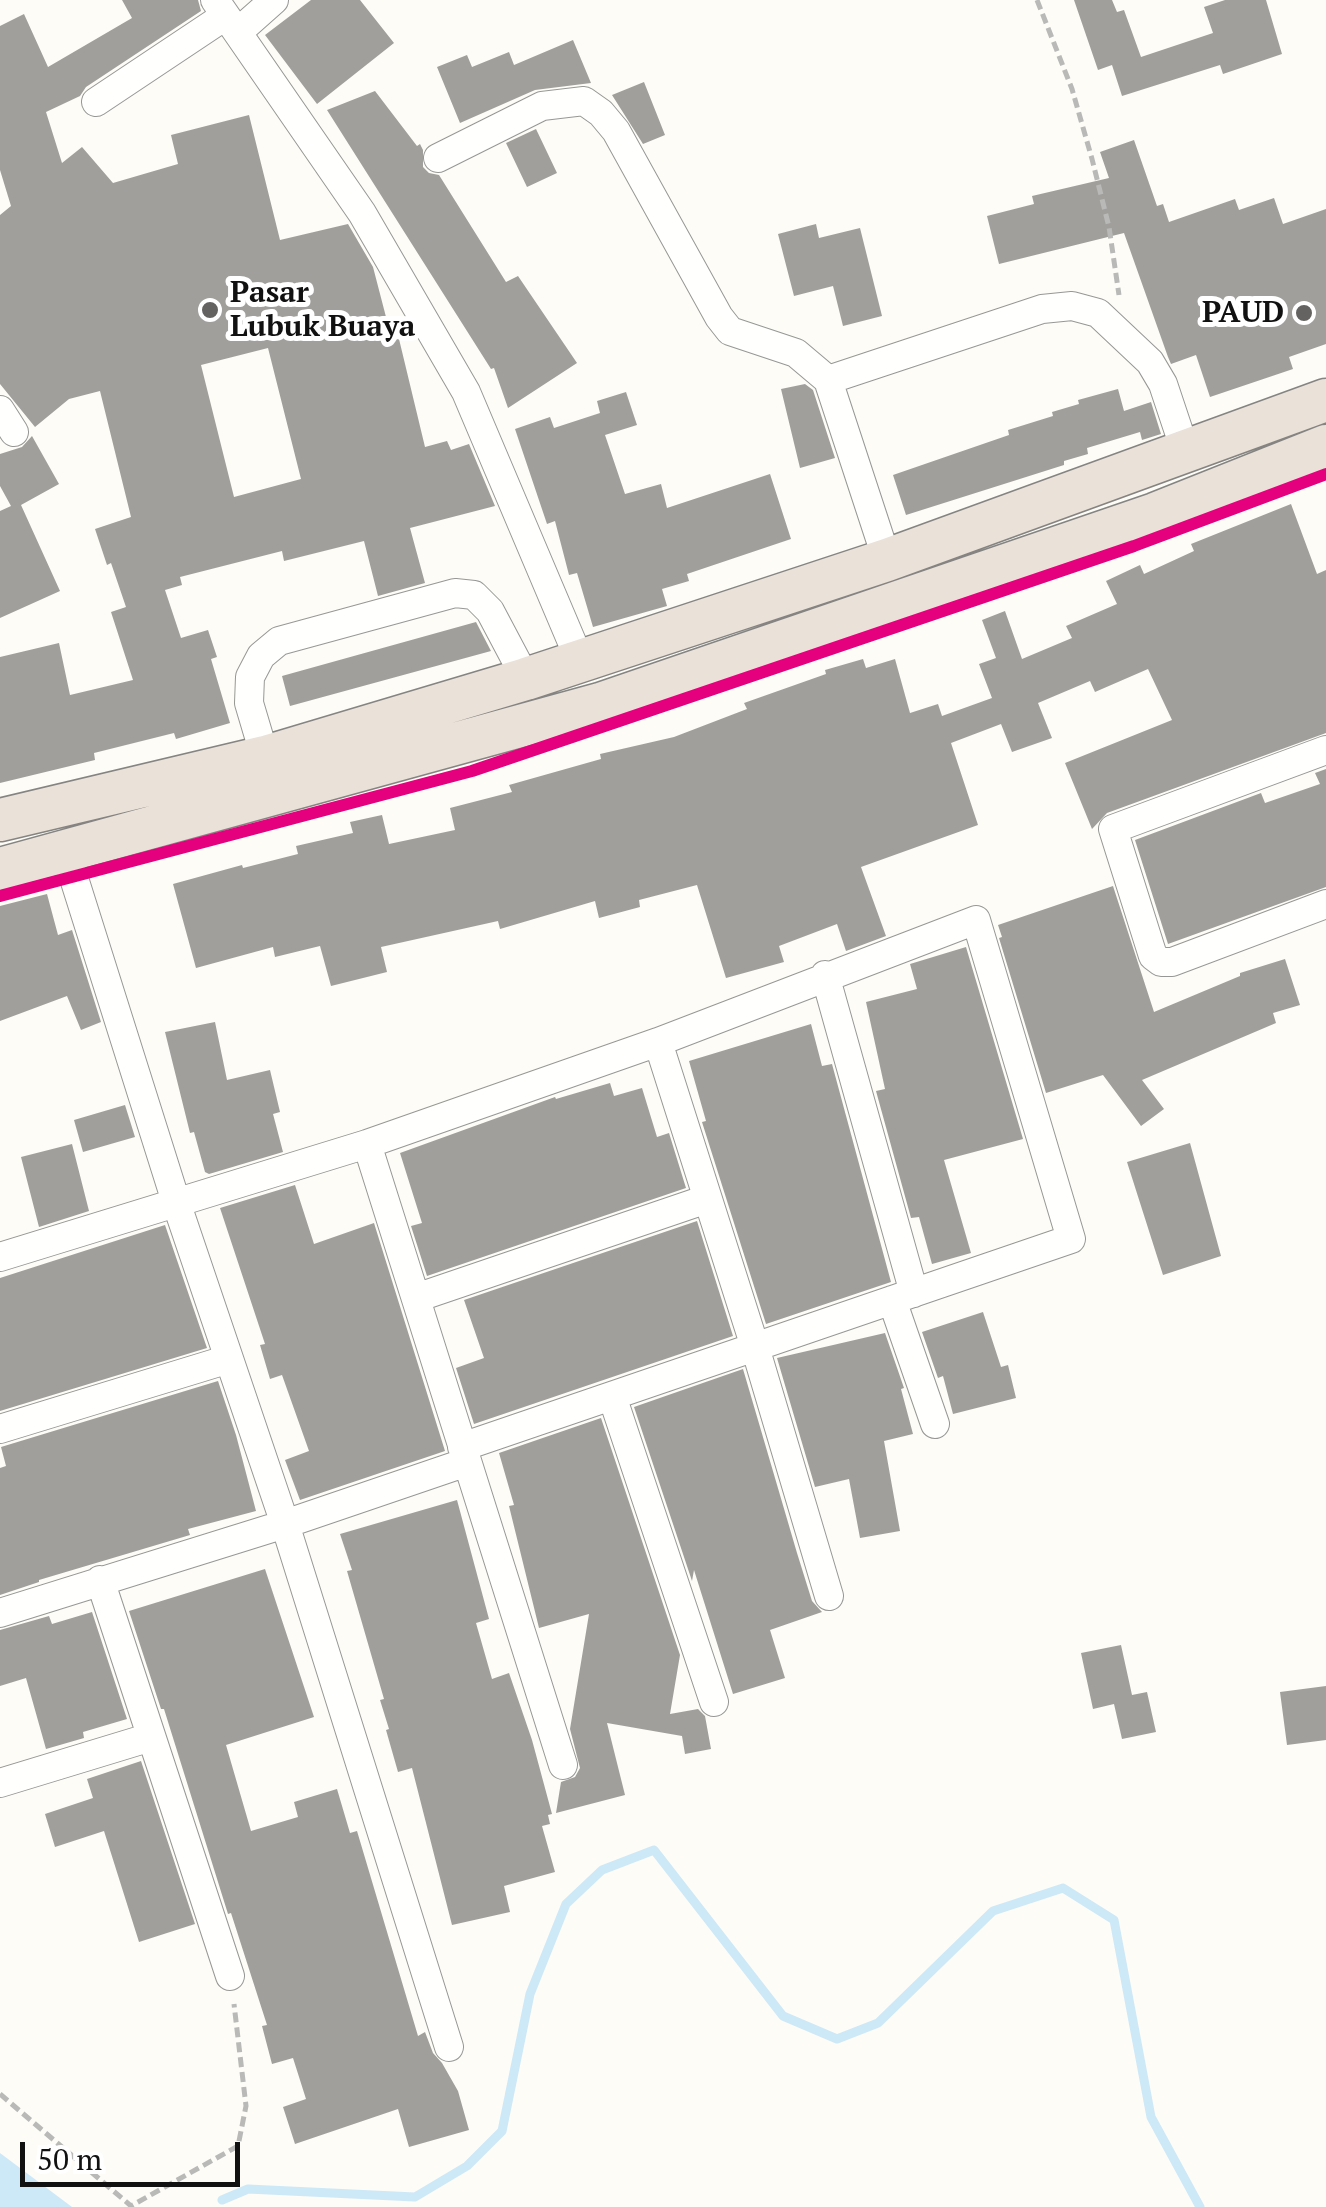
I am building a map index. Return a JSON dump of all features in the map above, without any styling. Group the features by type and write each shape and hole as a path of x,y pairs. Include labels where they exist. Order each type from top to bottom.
{"highway":[{"path":"0,820 265,756 526,679 886,560 1326,400"},
{"path":"0,869 600,704 1137,520 1326,446"}],"street":[{"path":"96,102 226,16 274,0"},
{"path":"226,16 362,213 466,392 580,661"},
{"path":"438,158 542,106 584,101 601,113 616,132 730,331 796,352 828,380 886,560"},
{"path":"828,380 1042,309 1072,306 1098,313 1150,362 1162,384 1185,450"},
{"path":"265,756 249,703 250,678 261,656 270,645 279,642 456,593 474,595 490,611 526,679"},
{"path":"1326,750 1114,830 1153,956 1161,962 1172,962 1326,904"},
{"path":"66,853 177,1204 285,1524 450,2047"},
{"path":"0,1257 366,1144 658,1042 976,920 1071,1239 612,1396 285,1524 0,1613"},
{"path":"825,975 935,1424"},
{"path":"658,1042 829,1596"},
{"path":"366,1144 563,1765"},
{"path":"416,1298 707,1199"},
{"path":"0,1429 229,1359"},
{"path":"612,1396 714,1702"},
{"path":"100,1580 230,1976"},
{"path":"0,1783 151,1737"}],"path":[{"path":"1037,0 1072,89 1092,159 1109,227 1123,334"},
{"path":"0,2094 131,2207 238,2146 246,2106 230,1976"}],"water":[{"path":"0,2153 72,2207 0,2207"}],"building":[{"path":"122,0 198,0 201,11 86,87 80,96 46,112 62,163 82,147 113,183 178,164 171,135 249,115 280,240 348,224 373,267 392,340 399,339 425,447 447,441 451,450 469,444 495,506 410,528 425,583 378,596 364,541 284,561 282,551 180,577 182,585 165,590 181,638 208,630 217,657 211,659 230,723 176,739 174,733 94,753 95,760 0,783 0,657 59,643 70,695 133,680 111,612 126,607 95,529 131,517 100,391 69,399 35,427 0,384 0,215 11,206 0,170 0,26 24,14 48,67 132,18","holes":["268,348 301,479 234,497 201,365"]},
{"path":"311,0 360,0 394,43 317,104 265,35"},
{"path":"1074,0 1112,0 1117,12 1124,10 1141,57 1213,33 1204,7 1225,0 1266,0 1282,54 1223,74 1220,65 1122,96 1112,65 1098,70"},
{"path":"573,40 591,83 535,90 460,123 437,67 467,55 472,67 509,52 514,65"},
{"path":"644,82 665,135 643,144 612,95"},
{"path":"375,91 417,146 420,144 423,167 439,175 506,282 518,276 577,363 508,408 494,368 491,369 327,110"},
{"path":"536,129 557,173 527,187 506,143"},
{"path":"1134,140 1157,206 1163,204 1169,222 1235,199 1239,210 1274,198 1283,224 1326,209 1326,344 1289,357 1293,369 1210,397 1196,355 1171,364 1124,233 999,264 987,216 1034,204 1032,196 1109,178 1100,152"},
{"path":"816,224 819,238 860,228 882,316 843,326 833,286 794,296 778,234"},
{"path":"805,384 813,390 835,458 800,468 781,389"},
{"path":"1118,389 1124,411 1151,402 1161,434 1142,440 1140,432 1087,448 1088,454 1064,461 1064,465 906,515 893,475 1009,435 1008,430 1053,416 1052,412 1079,404 1078,400"},
{"path":"626,392 637,425 605,435 625,494 661,484 667,508 770,474 791,539 687,574 689,581 662,589 667,606 593,627 577,573 569,575 555,521 547,524 515,429 550,417 554,428 600,413 597,401"},
{"path":"32,436 59,484 21,505 60,591 0,618 0,511 11,506 0,486 0,454 22,447"},
{"path":"1291,504 1317,574 1326,570 1326,733 1107,813 1092,829 1065,763 1172,720 1148,669 1095,692 1090,681 1038,703 1052,738 1012,752 1001,724 951,743 978,825 861,867 886,936 846,951 837,924 779,946 784,962 726,978 697,885 639,900 640,907 599,918 595,901 500,929 498,921 381,947 387,972 331,986 320,946 275,957 273,947 196,968 173,884 298,854 296,846 353,833 350,822 382,815 389,844 455,830 450,808 512,792 509,785 601,759 600,754 674,737 747,709 744,703 863,659 866,668 895,659 910,713 938,704 942,716 992,698 979,664 996,658 982,620 1005,611 1022,659 1072,638 1066,626 1117,604 1106,581 1140,565 1144,574 1194,551 1191,544"},
{"path":"476,622 491,651 290,706 282,676"},
{"path":"1326,769 1326,887 1168,944 1135,840 1261,793 1265,803 1320,784 1315,773"},
{"path":"1113,886 1154,1012 1240,973 1285,959 1300,1005 1273,1013 1276,1023 1142,1080 1164,1109 1141,1126 1103,1075 1046,1093 999,938 1002,937 998,925"},
{"path":"47,894 58,935 72,930 101,1022 81,1030 67,996 0,1021 0,906"},
{"path":"966,947 1023,1139 944,1160 971,1253 932,1264 919,1217 911,1218 876,1091 885,1089 866,1002 917,989 910,964"},
{"path":"215,1022 227,1080 270,1070 280,1112 273,1114 283,1152 209,1174 205,1172 194,1132 190,1133 165,1032"},
{"path":"811,1024 822,1066 832,1064 891,1282 766,1324 702,1122 706,1121 689,1061"},
{"path":"610,1083 614,1096 642,1088 657,1137 669,1133 686,1188 427,1276 411,1226 422,1223 400,1153 555,1097"},
{"path":"125,1105 135,1137 83,1152 74,1120"},
{"path":"1190,1143 1221,1256 1163,1275 1127,1162"},
{"path":"72,1144 89,1211 39,1227 21,1157"},
{"path":"295,1185 314,1244 374,1223 445,1451 300,1500 285,1460 309,1451 282,1375 270,1379 260,1345 265,1344 220,1208"},
{"path":"697,1221 733,1336 474,1424 456,1368 484,1358 464,1300"},
{"path":"165,1225 207,1348 0,1411 0,1278"},
{"path":"983,1312 1001,1367 1008,1365 1016,1398 953,1414 943,1376 938,1378 922,1332"},
{"path":"885,1333 904,1388 901,1389 913,1434 884,1441 900,1531 860,1538 849,1479 815,1487 777,1358"},
{"path":"743,1369 812,1601 822,1612 770,1630 785,1678 733,1694 694,1570 692,1581 634,1407"},
{"path":"218,1381 256,1511 188,1529 190,1535 0,1595 0,1468 6,1466 1,1447"},
{"path":"601,1418 680,1655 670,1714 698,1709 705,1716 711,1749 685,1754 682,1736 607,1723 625,1795 556,1813 561,1782 575,1777 580,1768 570,1729 589,1614 539,1628 509,1506 514,1505 499,1453"},
{"path":"457,1500 489,1619 476,1623 492,1679 509,1673 532,1740 552,1814 548,1815 550,1824 542,1826 555,1872 504,1886 510,1912 452,1925 412,1768 398,1772 380,1700 384,1699 340,1534"},
{"path":"265,1569 314,1717 226,1745 251,1831 298,1817 294,1802 337,1789 350,1833 357,1831 418,2036 425,2032 433,2053 458,2091 469,2130 409,2147 398,2109 295,2144 283,2107 306,2099 293,2058 272,2064 262,2026 267,2025 129,1611"},
{"path":"92,1612 127,1719 83,1732 84,1738 46,1749 26,1678 0,1686 0,1630 49,1616 52,1624"},
{"path":"1121,1645 1132,1695 1147,1692 1156,1732 1122,1739 1114,1704 1093,1709 1081,1653"},
{"path":"1326,1686 1326,1740 1287,1745 1280,1692"},
{"path":"141,1761 195,1924 139,1942 104,1831 55,1847 45,1814 93,1798 87,1779"}],"waterway":[{"path":"222,2200 248,2189 415,2197 467,2166 502,2131 530,1994 566,1904 602,1870 654,1850 783,2016 837,2039 878,2023 993,1911 1063,1888 1114,1920 1151,2117 1200,2207"}],"transit line":[{"path":"0,896 472,771 1134,546 1326,474"}],"place":[{"name":"Pasar Lubuk Buaya","path":"210,310"},
{"name":"PAUD","path":"1304,313"}]}
